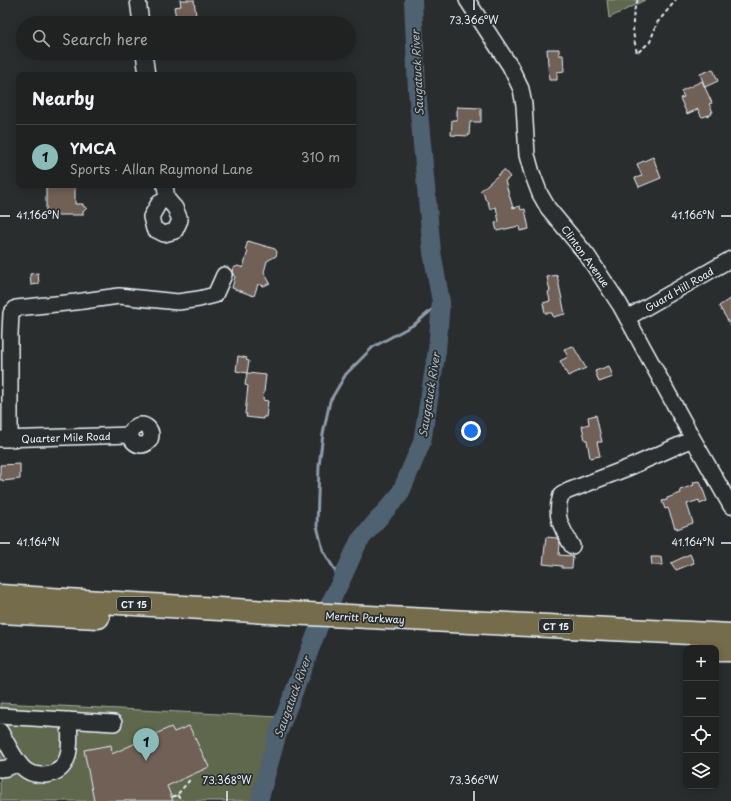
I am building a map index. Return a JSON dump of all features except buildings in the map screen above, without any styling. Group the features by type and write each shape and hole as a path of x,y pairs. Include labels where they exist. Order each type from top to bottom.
{"highway":[{"name":"Merritt Parkway","path":"0,596 267,619"},
{"name":"Merritt Parkway","path":"0,612 267,619 380,625 683,648"},
{"name":"Merritt Parkway","path":"380,625 731,635"},
{"path":"719,650 731,650"}],"street":[{"path":"138,0 140,16"},
{"name":"Clinton Avenue","path":"467,0 510,66 518,82 524,106 527,155 534,180 540,194 548,208 587,255 627,318 731,506"},
{"path":"145,60 147,72"},
{"name":"Guard Hill Road","path":"627,318 731,259"},
{"path":"5,439 11,313 16,308 119,296 178,302 198,299 215,295 224,275"},
{"name":"Quarter Mile Road","path":"5,439 131,435"},
{"path":"572,546 564,532 559,518 557,506 561,495 568,490 630,467 693,439"},
{"path":"0,716 114,723"},
{"path":"0,731 19,763 28,772 39,775 52,774 61,769 68,757 71,744 69,720"},
{"path":"0,768 7,768 19,763"}],"path":[{"path":"638,0 633,24 637,53 650,42 657,23 676,0"},
{"path":"172,798 177,795 189,782 187,777"},
{"path":"177,795 182,801"}],"green space":[{"path":"607,0 645,0 609,18"},
{"path":"0,703 279,717 267,753 264,801 0,801"}],"waterway":[{"name":"Saugatuck River","path":"259,801 277,736 321,621 359,541 400,494 422,442 437,350 441,302 432,252 417,90 413,0"},
{"path":"341,581 323,550 317,526 319,466 323,434 330,401 346,374 373,347 415,324 441,302"}],"place":[{"name":"YMCA","path":"146,761"}]}
